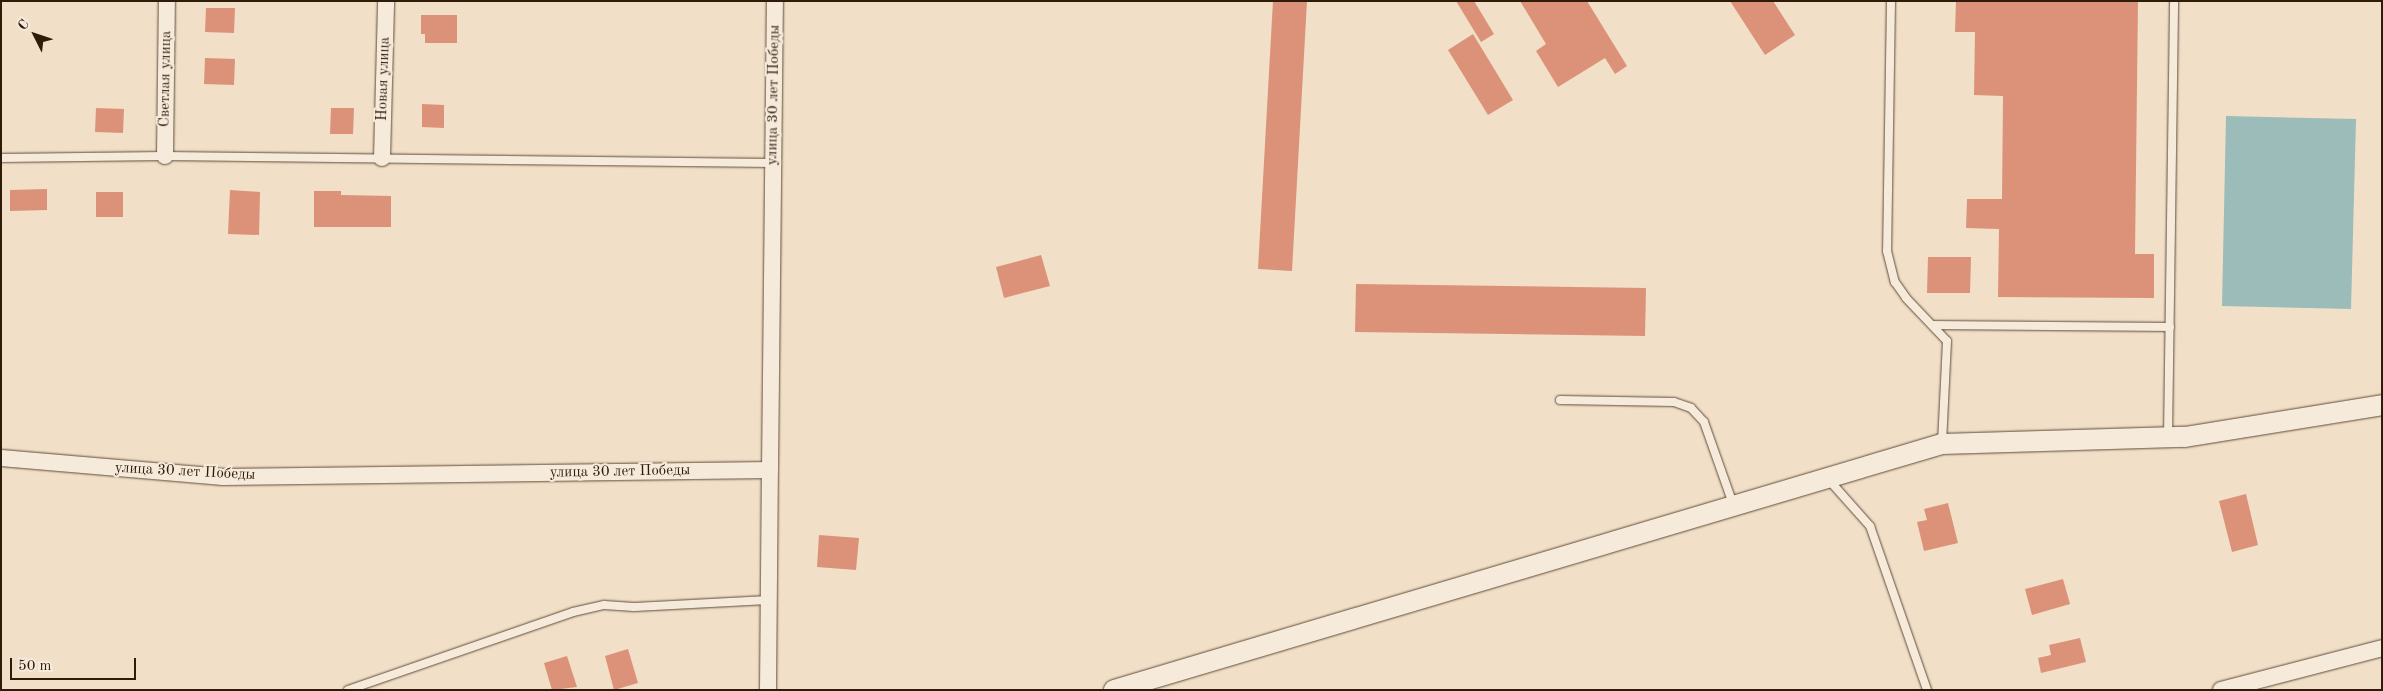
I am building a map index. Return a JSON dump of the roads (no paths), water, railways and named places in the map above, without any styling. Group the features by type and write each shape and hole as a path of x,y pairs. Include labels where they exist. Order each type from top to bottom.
{"street":[{"name":"Светлая улица","path":"165,156 167,1"},
{"name":"Новая улица","path":"382,158 386,1"},
{"name":"улица 30 лет Победы","path":"1,458 223,477 770,470 774,1"},
{"path":"1114,690 1942,444 2185,437 2382,405"},
{"path":"768,690 770,470"},
{"path":"2221,690 2382,648"}],"lane":[{"path":"1891,1 1887,251 1895,282 1906,298 1947,341 1942,444"},
{"path":"2168,437 2174,1"},
{"path":"1,158 165,156 773,163"},
{"path":"1933,325 2170,327"},
{"path":"1560,400 1674,402 1691,408 1704,422 1734,506"},
{"path":"1828,478 1870,526 1927,690"},
{"path":"348,690 572,612 604,605 634,607 769,600"}],"water":[{"path":"2226,116 2356,119 2351,309 2222,306"}]}
